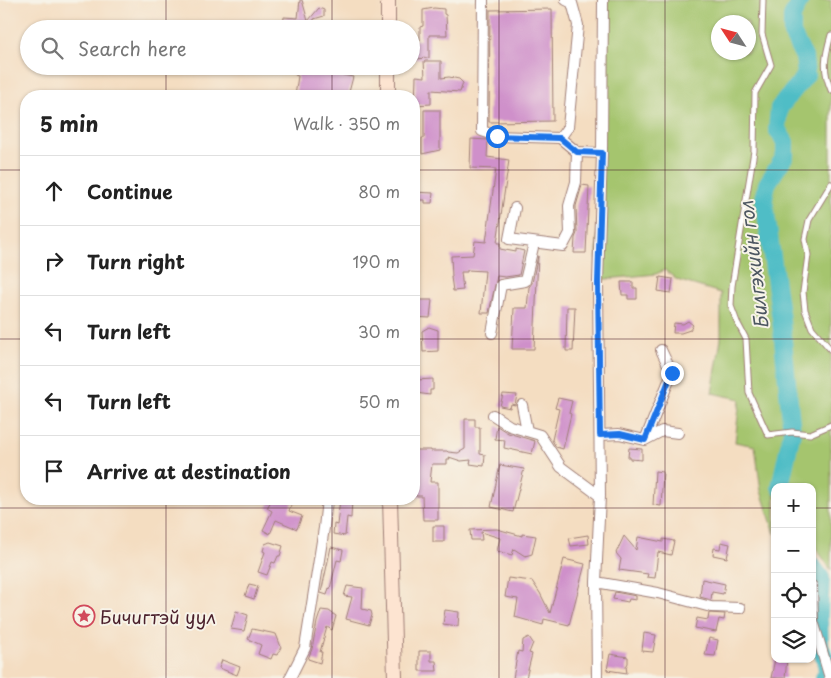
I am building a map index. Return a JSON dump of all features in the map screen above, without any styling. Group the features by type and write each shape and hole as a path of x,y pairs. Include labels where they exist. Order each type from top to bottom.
{"main road":[{"path":"388,0 388,20"},
{"path":"388,75 388,90"},
{"path":"390,505 395,678"}],"street":[{"path":"484,0 482,131 497,136 560,138 577,152 602,153"},
{"path":"560,138 568,127 578,25 572,3 566,0"},
{"path":"597,678 596,582 600,496 598,283 602,153 603,0"},
{"path":"515,208 509,239 563,246 570,232 569,206 576,182 577,152"},
{"path":"492,333 501,285 525,281 534,242"},
{"path":"645,440 672,373 661,350"},
{"path":"522,405 527,431"},
{"path":"493,415 510,426 540,435 561,467 600,496"},
{"path":"600,435 620,434 645,440 662,431 678,433"},
{"path":"290,678 305,648 326,505"},
{"path":"596,582 658,593 711,607 740,608"},
{"path":"813,618 830,678"}],"lane":[{"path":"763,0 762,34 771,65 755,93 754,151 732,286 731,306 746,339 750,393 768,436 792,432 810,434 831,425"},
{"path":"831,35 824,57 826,78 831,90"},
{"path":"831,184 809,220 805,239 808,255 803,292 805,310 812,328 831,350"}],"green space":[{"path":"606,0 831,0 831,570 816,548 816,483 771,483 771,522 761,491 755,446 735,442 740,399 712,393 721,339 721,293 677,280 665,270 656,274 596,280"}],"building":[{"path":"300,0 302,0 308,20 284,20 284,17 298,18"},
{"path":"319,8 324,10 324,16 309,20"},
{"path":"444,9 447,35 429,35 429,58 420,59 420,27 423,26 423,10"},
{"path":"552,9 553,121 489,122 490,10"},
{"path":"424,61 441,61 441,78 459,79 463,83 460,92 431,90 431,104 420,105 420,90 416,90 416,76 425,77"},
{"path":"295,75 342,75 353,77 350,90 296,90 298,76"},
{"path":"424,110 440,110 440,150 422,154 422,138 424,138"},
{"path":"471,139 488,140 487,157 509,160 497,243 500,243 500,249 516,252 516,249 524,251 519,275 497,276 489,313 481,313 485,271 467,270 467,272 461,272 463,290 453,291 451,277 451,256 473,255 475,241 486,242 496,169 470,168"},
{"path":"582,185 589,186 586,253 574,253 577,233 576,206"},
{"path":"420,192 433,193 432,203 425,203 425,200 420,200"},
{"path":"538,256 534,349 512,349 514,308 527,308 529,287 532,283"},
{"path":"660,277 673,279 671,293 658,291"},
{"path":"621,282 633,282 633,288 637,288 637,299 628,299 628,295 622,295"},
{"path":"420,300 432,300 430,318 420,317"},
{"path":"567,307 575,307 573,351 566,351"},
{"path":"688,321 693,325 690,330 673,333 674,323 683,324"},
{"path":"429,327 438,330 438,351 423,352 422,331"},
{"path":"433,379 433,390 430,390 430,395 420,394 420,380"},
{"path":"503,394 517,395 515,405 511,404 510,408 500,406"},
{"path":"558,398 572,401 563,449 556,447 552,440 559,409 555,408"},
{"path":"465,419 475,419 475,427 480,427 480,454 485,455 484,466 470,464 471,460 461,461 449,457 450,459 447,459 447,464 432,464 430,482 438,482 438,520 423,520 422,496 420,496 420,450 458,453 465,449"},
{"path":"497,426 508,433 535,441 532,454 504,448 505,440 495,439"},
{"path":"629,448 642,449 642,460 630,459 628,457"},
{"path":"500,465 524,469 513,512 491,507"},
{"path":"655,471 663,472 661,506 653,505"},
{"path":"269,505 291,505 289,511 302,516 297,529 276,520 270,534 263,530 272,511 267,508"},
{"path":"339,505 352,505 351,518 347,517 345,536 333,534 334,524 337,525"},
{"path":"433,526 444,526 444,542 433,542"},
{"path":"497,529 522,536 522,534 536,536 532,554 525,556 514,549 512,555 497,551 500,538 481,532 482,540 471,540 470,530"},
{"path":"588,535 589,544 571,546 569,538"},
{"path":"624,536 636,550 638,537 663,542 663,539 674,541 671,555 658,552 655,578 647,577 648,574 619,570 621,559 616,553"},
{"path":"270,542 283,546 280,556 278,556 275,563 272,562 267,575 258,572 265,552 263,551 265,544"},
{"path":"721,542 730,544 727,558 713,555 714,548 720,549"},
{"path":"331,547 343,550 341,561 337,560 327,595 321,593"},
{"path":"564,559 585,564 569,625 544,619 543,625 515,617 518,599 505,597 508,578 532,581 550,613"},
{"path":"702,579 725,584 723,594 712,592 711,600 700,597"},
{"path":"249,584 258,586 254,599 245,596"},
{"path":"347,586 363,588 362,609 371,611 372,615 369,625 346,619 352,597 344,596"},
{"path":"615,592 636,596 636,600 629,599 628,602 613,599"},
{"path":"321,610 329,611 336,616 332,630 327,627 320,652 322,652 320,663 308,659"},
{"path":"445,610 459,612 458,626 443,624"},
{"path":"236,611 248,615 244,631 231,629"},
{"path":"709,613 725,614 724,620 719,619 716,632 695,628 697,618 708,620"},
{"path":"252,629 276,634 281,647 277,655 273,654 271,659 258,654 261,645 248,639"},
{"path":"644,633 656,635 653,652 642,651"},
{"path":"529,637 533,643 529,653 532,654 526,678 513,678 518,651 522,652 523,640"},
{"path":"709,638 718,640 715,656 705,655"},
{"path":"419,651 431,651 431,661 436,661 437,671 419,671"},
{"path":"610,654 628,657 627,673 607,670"},
{"path":"222,660 240,667 237,675 219,668"},
{"path":"774,663 787,663 785,678 771,678"}],"waterway":[{"name":"Билгэхийн гол","path":"781,483 792,432 781,320 764,199 767,184 785,156 785,142 777,129 779,108 806,75 804,57 792,34 792,17 800,0"},
{"name":"Билгэхийн гол","path":"816,571 821,578 820,647 826,661 827,673 824,678"}],"place":[{"name":"Бичигтэй уул","path":"84,616"}],"route":[{"path":"497,136 560,138 577,152 602,153 598,283 600,435 620,434 645,440 672,373"}]}
